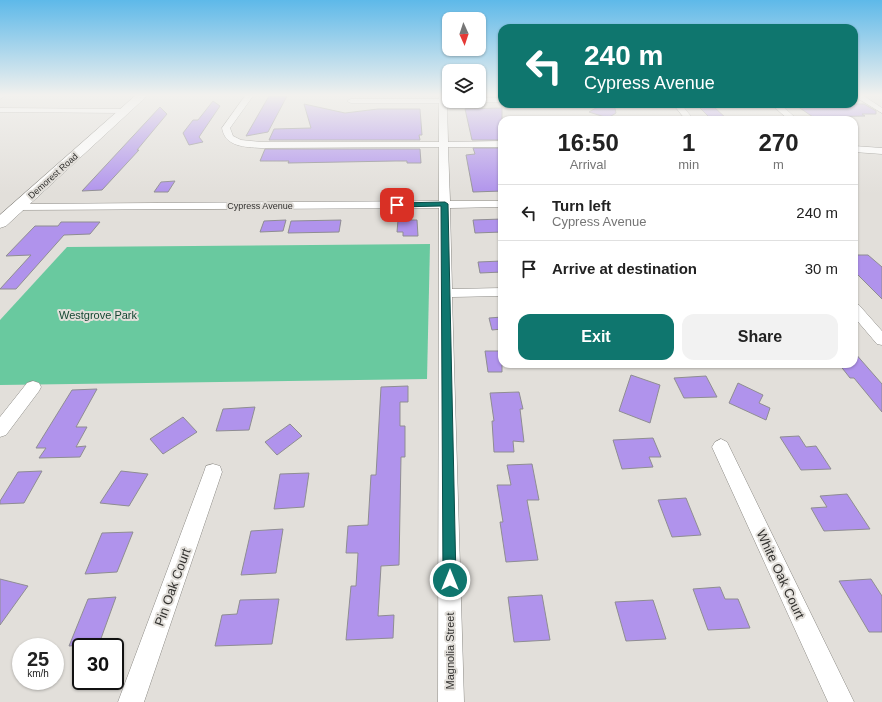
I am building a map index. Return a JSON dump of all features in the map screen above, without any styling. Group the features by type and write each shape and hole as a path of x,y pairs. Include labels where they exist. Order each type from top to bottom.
{"street":[{"name":"Demorest Road","path":"0,223 106,129"},
{"path":"226,129 226,134 230,139 243,144 498,144"},
{"name":"Magnolia Street","path":"444,129 451,702"},
{"path":"858,149 882,150"},
{"name":"Cypress Avenue","path":"18,207 498,204"},
{"path":"446,293 498,292"},
{"path":"858,313 882,340"},
{"path":"0,430 33,387"},
{"name":"White Oak Court","path":"721,447 841,702"},
{"name":"Pin Oak Court","path":"131,702 212,472"}],"green space":[{"name":"Westgrove Park","path":"430,244 427,379 0,385 0,320 67,247"}],"building":[{"path":"140,129 155,129 137,150 139,150 102,190 82,191"},
{"path":"186,129 205,129 199,137 203,142 189,145 183,133"},
{"path":"250,129 270,129 268,132 246,136"},
{"path":"274,129 422,129 422,135 419,135 420,140 269,140"},
{"path":"469,129 498,129 498,140 472,140"},
{"path":"473,148 498,148 498,191 473,192 466,155 475,154"},
{"path":"265,149 420,149 421,163 407,163 407,161 288,163 289,161 260,161"},
{"path":"175,181 168,192 154,192 161,182"},
{"path":"498,219 498,232 475,233 473,220"},
{"path":"286,220 283,231 260,232 264,221"},
{"path":"341,220 339,232 288,233 291,221"},
{"path":"398,220 417,220 418,236 403,236 403,232 397,232"},
{"path":"61,222 100,222 90,234 64,235 16,289 0,289 31,255 6,256 35,226 58,226"},
{"path":"858,255 868,255 882,267 882,299 858,275"},
{"path":"498,261 498,272 480,273 478,262"},
{"path":"498,317 498,329 492,330 489,318"},
{"path":"485,351 498,351 498,368 502,368 502,372 488,372"},
{"path":"858,357 882,384 882,412 854,378 850,378 842,368 858,368"},
{"path":"631,375 660,385 650,423 619,411"},
{"path":"706,376 717,397 684,398 674,378"},
{"path":"738,383 763,395 759,403 770,408 766,420 729,403"},
{"path":"408,386 408,402 400,402 400,426 405,426 405,457 401,457 399,565 381,566 378,616 394,615 393,638 346,640 351,586 356,586 358,553 346,553 348,526 368,525 371,475 376,475 381,387"},
{"path":"97,389 76,427 87,427 76,447 86,446 80,457 39,458 46,448 36,448 72,390"},
{"path":"519,392 523,409 520,409 524,442 513,441 514,452 494,452 492,421 494,421 490,393"},
{"path":"255,407 249,430 216,431 223,409"},
{"path":"183,417 197,432 163,454 150,439"},
{"path":"290,424 302,436 277,455 265,442"},
{"path":"799,436 806,447 816,446 831,469 801,470 780,437"},
{"path":"653,438 661,457 649,457 653,467 622,469 613,440"},
{"path":"532,464 539,500 527,500 538,560 506,562 500,522 503,522 497,485 511,485 507,465"},
{"path":"42,471 24,503 0,504 0,501 18,472"},
{"path":"121,471 148,474 129,506 100,503"},
{"path":"309,473 304,507 274,509 280,474"},
{"path":"847,494 870,529 824,531 811,508 827,507 820,496"},
{"path":"686,498 701,535 672,537 658,500"},
{"path":"283,529 276,573 241,575 251,531"},
{"path":"133,532 117,572 85,574 102,533"},
{"path":"0,579 28,586 0,625"},
{"path":"871,579 882,596 882,632 869,632 839,581"},
{"path":"720,587 725,599 738,599 750,628 708,630 693,589"},
{"path":"542,595 550,640 514,642 508,597"},
{"path":"116,597 101,638 72,638 88,599"},
{"path":"279,599 272,644 215,646 222,615 237,614 240,600"},
{"path":"653,600 666,639 626,641 615,602"},
{"path":"72,639 72,646 69,646"}],"route":[{"path":"397,205 445,204 450,580"}]}
